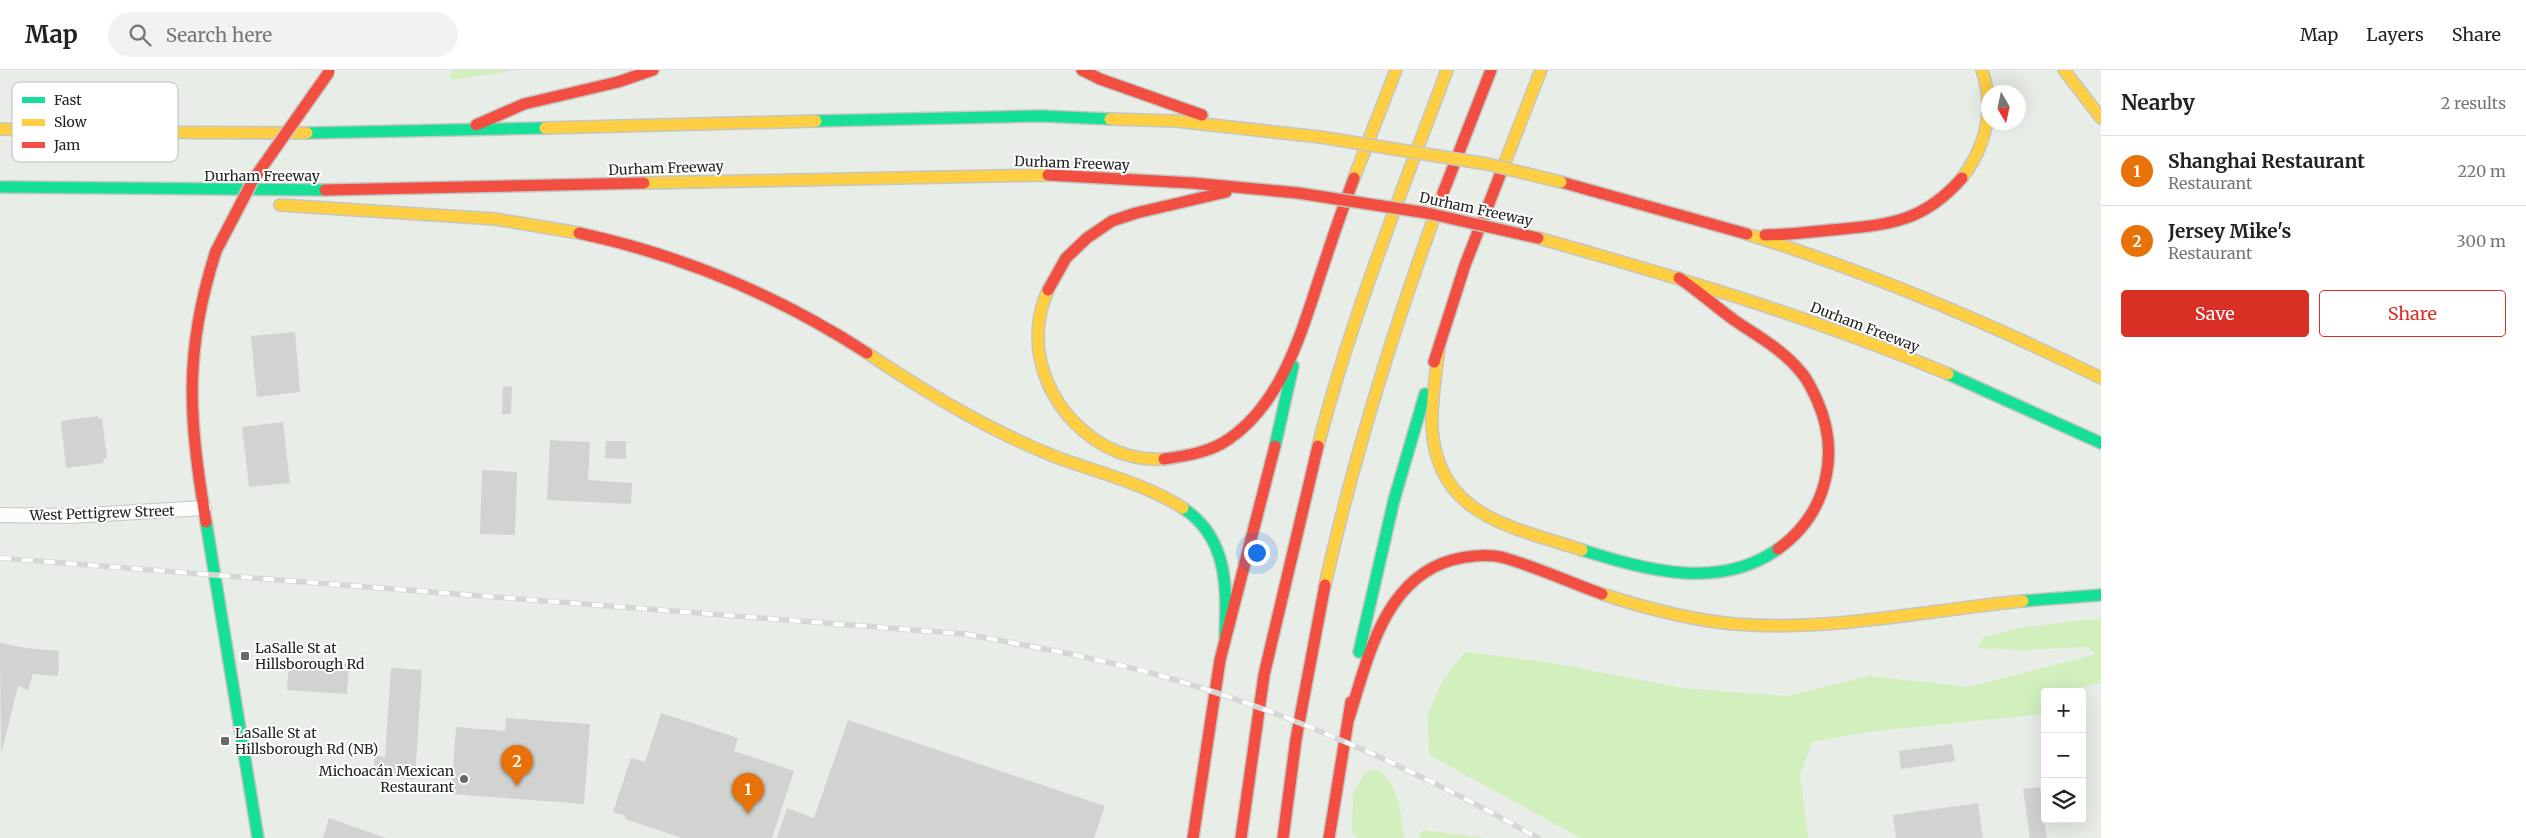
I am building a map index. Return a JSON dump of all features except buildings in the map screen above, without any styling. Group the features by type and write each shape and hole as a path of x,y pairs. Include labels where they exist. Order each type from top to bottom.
{"main road":[{"path":"462,130 524,104 618,82 653,70"},
{"path":"1082,70 1176,106 1241,127"},
{"path":"1241,838 1264,675 1299,520 1330,400 1373,268 1447,70"},
{"path":"1283,838 1303,694 1338,528 1354,467 1408,292 1491,70"},
{"path":"1329,838 1360,648 1376,571 1394,500 1465,265 1541,70"},
{"path":"1751,236 1817,233 1879,226 1903,220 1942,200 1956,188 1982,143 1988,121 1988,97 1982,70"},
{"path":"2064,70 2101,118"},
{"path":"258,838 194,447 190,385 191,358 205,282 229,220 248,186 330,71"},
{"path":"1193,838 1205,748 1225,636 1241,582 1286,400 1298,339 1352,181 1395,72"},
{"path":"178,132 462,130 1041,116 1120,118 1241,127 1320,137 1478,163 1561,182 1751,236 1935,303 2040,348 2101,378"},
{"name":"Durham Freeway","path":"0,187 278,192 1044,175 1298,193 1427,213 1538,238 1679,278 1829,328 1893,352 2101,442"},
{"path":"1245,188 1137,212 1114,220 1097,230 1069,252 1051,281 1040,311 1037,339 1045,379 1055,400 1088,437 1114,452 1145,459 1160,460 1203,452 1235,435 1266,399 1298,339"},
{"path":"104,190 525,223 629,245 685,262 798,311 983,424 1055,456 1155,492 1186,509 1204,527 1218,549 1224,583 1225,636"},
{"path":"1439,348 1433,422 1436,458 1450,486 1474,512 1501,525 1659,570 1696,574 1745,567 1764,560 1781,550 1796,537 1817,509 1824,494 1830,466 1832,450 1828,424 1808,382 1789,359 1778,349 1734,320 1679,278"},
{"path":"1349,718 1382,623 1395,600 1405,586 1423,570 1458,556 1480,554 1500,557 1644,607 1734,624 1841,624 2001,603 2101,595"}],"street":[{"name":"West Pettigrew Street","path":"0,515 71,516 204,508"}],"green space":[{"path":"453,70 519,70 450,80"},
{"path":"2101,618 2101,683 2078,688 2041,688 2041,714 1866,732 1812,742 1800,775 1808,838 1581,838 1429,755 1428,713 1443,680 1465,652 1546,662 1683,688 1788,696 1869,676 1969,687 2096,654 2086,647 2023,650 1978,648 1983,637 2025,627"},
{"path":"1378,770 1386,777 1395,793 1400,810 1404,838 1358,838 1352,833 1353,794 1365,772"},
{"path":"1423,830 1487,838 1419,838"}],"railway":[{"path":"0,558 965,634 1121,665 1172,679 1267,710 1360,748 1405,769 1538,838"}],"traffic: fast":[{"path":"816,121 1041,116 1110,119"},
{"path":"307,133 545,128"},
{"path":"0,187 325,190"},
{"path":"1275,446 1293,366"},
{"path":"1948,374 2101,443"},
{"path":"1359,652 1394,500 1425,394"},
{"path":"1183,508 1198,520 1209,534 1217,549 1222,565 1226,600 1225,636"},
{"path":"206,522 258,838"},
{"path":"1582,550 1657,570 1707,573 1731,570 1755,562 1778,549"},
{"path":"2023,601 2101,595"}],"traffic: slow":[{"path":"1354,178 1396,70"},
{"path":"1318,446 1361,303 1447,70"},
{"path":"1500,175 1541,70"},
{"path":"1962,178 1977,153 1986,127 1988,99 1982,70"},
{"path":"2064,70 2101,118"},
{"path":"1110,119 1176,121 1320,137"},
{"path":"545,128 816,121"},
{"path":"0,129 12,129"},
{"path":"178,132 307,133"},
{"path":"1320,137 1487,164 1561,182"},
{"path":"644,183 1048,175"},
{"path":"1325,585 1363,436 1409,289 1443,193"},
{"path":"280,205 495,219 579,233"},
{"path":"1747,234 1883,281 2015,337 2101,378"},
{"path":"1538,238 1745,300 1847,335 1948,374"},
{"path":"1048,290 1042,306 1039,323 1040,359 1048,383 1060,405 1076,424 1094,439 1116,451 1139,458 1164,459"},
{"path":"1439,347 1433,397 1432,427 1437,457 1448,481 1463,499 1483,514 1530,534 1582,550"},
{"path":"867,353 935,396 1006,435 1056,457 1137,485 1183,508"},
{"path":"1602,594 1651,609 1684,616 1735,624 1771,626 1843,623 2023,601"}],"traffic: jam":[{"path":"476,125 524,104 618,82 653,70"},
{"path":"1082,70 1100,79 1202,115"},
{"path":"1443,193 1491,70"},
{"path":"216,251 253,180 329,72"},
{"path":"1048,175 1192,183 1298,193"},
{"path":"1434,362 1465,265 1500,175"},
{"path":"1164,459 1198,453 1222,443 1249,423 1265,403 1279,382 1300,334 1354,178"},
{"path":"1765,235 1794,234 1893,222 1908,217 1935,203 1962,178"},
{"path":"1561,182 1747,234"},
{"path":"325,190 644,183"},
{"path":"1048,290 1066,258 1087,238 1112,221 1136,213 1226,192"},
{"path":"1298,193 1427,213 1538,238"},
{"path":"579,233 655,253 728,280 799,313 867,353"},
{"path":"206,522 196,451 192,386 198,322 205,288 216,251"},
{"path":"1679,278 1734,320 1769,343 1793,363 1810,385 1817,400 1824,420 1828,441 1828,462 1825,482 1818,501 1808,519 1795,535 1778,549"},
{"path":"1193,838 1220,660 1275,446"},
{"path":"1241,838 1264,675 1318,446"},
{"path":"1349,718 1372,647 1382,624 1410,584 1429,570 1452,560 1476,556 1495,556 1526,565 1602,594"},
{"path":"1283,838 1296,739 1325,585"},
{"path":"1329,838 1351,702"}],"place":[{"name":"LaSalle St at Hillsborough Rd","path":"245,656"},
{"name":"LaSalle St at Hillsborough Rd (NB)","path":"225,741"},
{"name":"Michoacán Mexican Restaurant","path":"464,779"},
{"name":"Jersey Mike's","path":"517,786"},
{"name":"Shanghai Restaurant","path":"748,814"}]}
